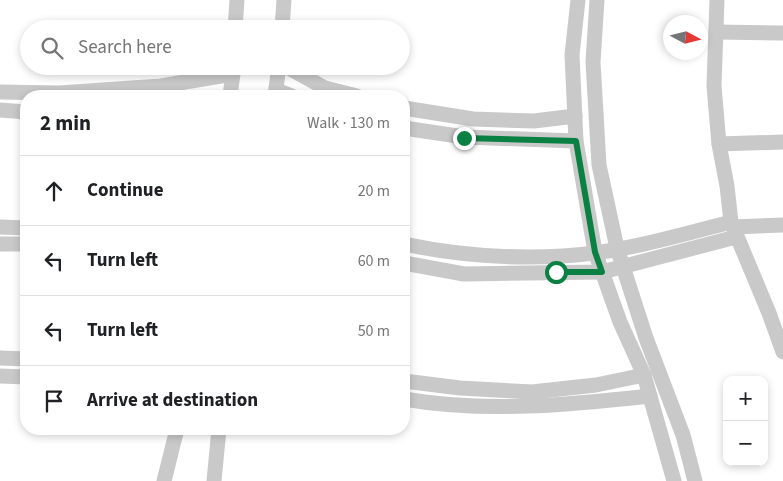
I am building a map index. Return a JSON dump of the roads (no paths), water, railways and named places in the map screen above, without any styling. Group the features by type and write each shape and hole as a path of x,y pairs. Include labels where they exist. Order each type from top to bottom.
{"street":[{"path":"236,20 237,0"},
{"path":"283,20 284,0"},
{"path":"578,0 572,55 576,141 595,252 620,322 644,375 674,481"},
{"path":"597,0 593,62 598,165 618,248 646,338 683,435 695,481"},
{"path":"718,0 714,86 719,144 734,229 776,312 783,352"},
{"path":"716,32 783,33"},
{"path":"103,90 161,86 210,75"},
{"path":"231,90 232,75"},
{"path":"276,90 278,75"},
{"path":"301,75 325,88 333,90"},
{"path":"0,92 20,92"},
{"path":"410,109 473,119 534,121 575,116"},
{"path":"0,110 20,112"},
{"path":"410,129 464,138 576,141"},
{"path":"719,144 783,142"},
{"path":"410,245 478,256 563,256 734,229 783,225"},
{"path":"0,227 20,228"},
{"path":"410,264 464,274 602,272 734,229"},
{"path":"0,244 20,244"},
{"path":"0,358 20,359"},
{"path":"410,382 460,388 532,392 596,385 644,375"},
{"path":"0,376 20,377"},
{"path":"410,400 432,404 519,406 598,402 650,396"},
{"path":"164,481 176,435"},
{"path":"214,481 219,435"}]}
